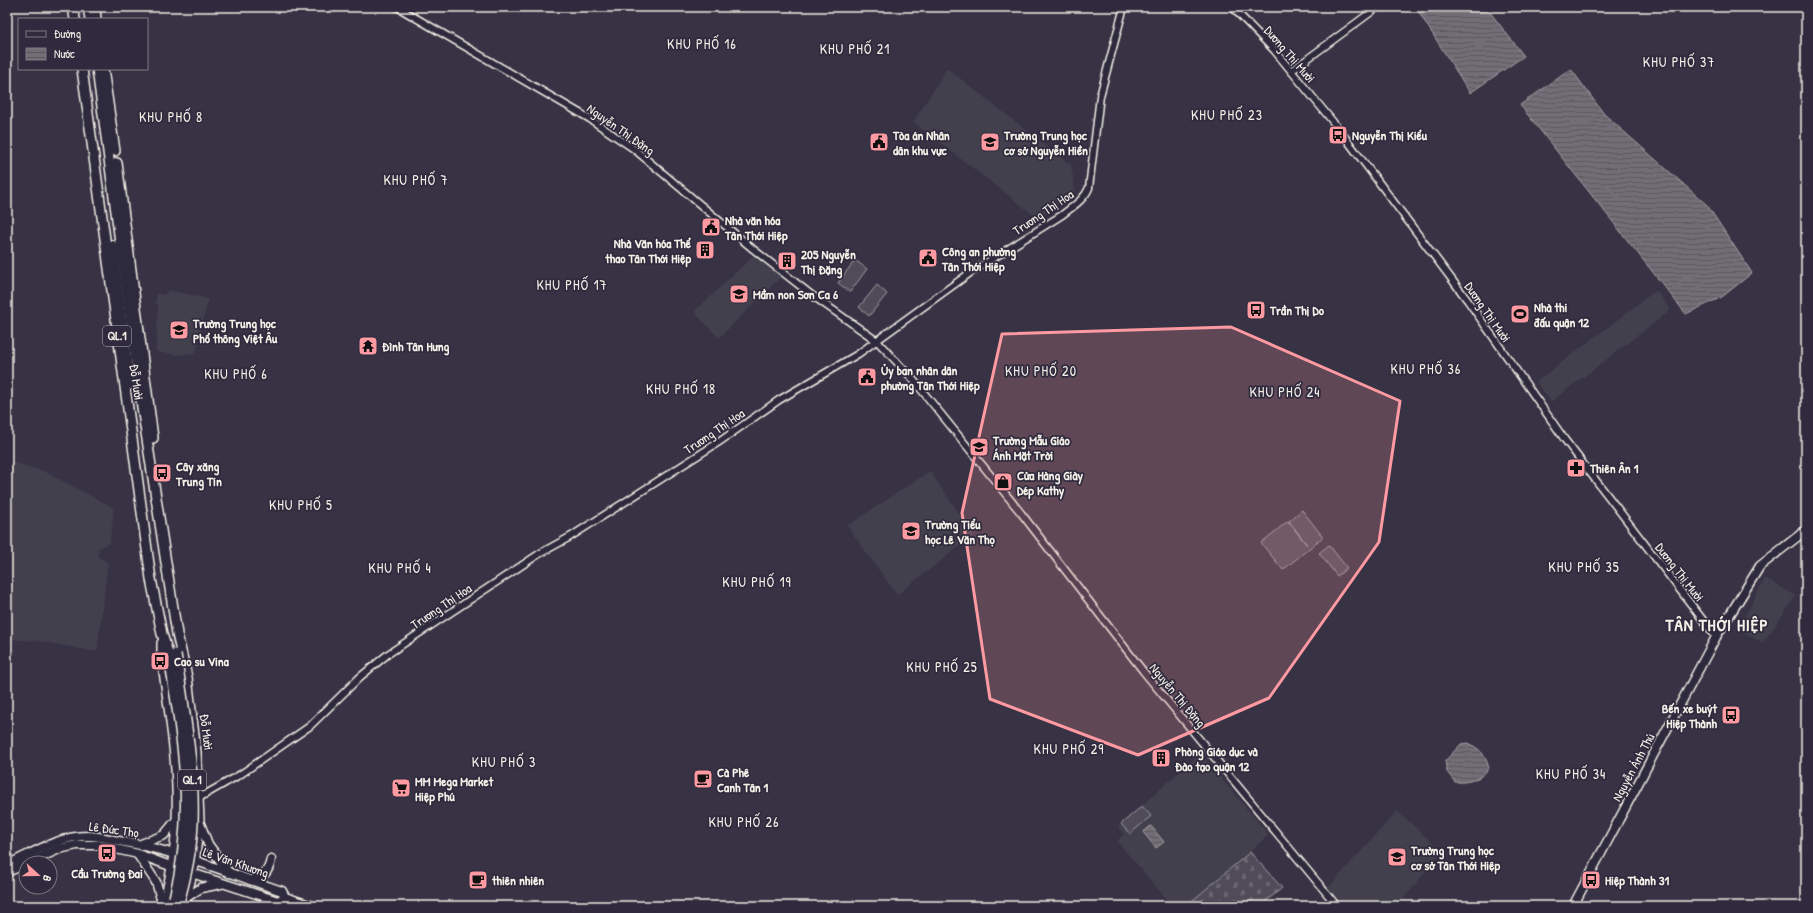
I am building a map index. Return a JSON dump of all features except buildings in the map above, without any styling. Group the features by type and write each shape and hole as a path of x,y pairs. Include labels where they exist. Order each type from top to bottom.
{"highway":[{"path":"73,7 75,18"},
{"path":"79,7 81,18"},
{"path":"88,7 90,18"},
{"path":"95,7 96,18"},
{"name":"Đỗ Mười","path":"82,70 132,421 157,578 157,602 162,634 162,657 176,756 178,817 175,854 163,906"},
{"name":"Đỗ Mười","path":"88,70 132,421"},
{"name":"Đỗ Mười","path":"97,70 142,407 176,634 187,676 196,752 199,820 197,843 187,898"},
{"name":"Đỗ Mười","path":"103,70 166,529 170,568 168,578"},
{"name":"Đỗ Mười","path":"162,634 173,655"},
{"name":"Đỗ Mười","path":"173,655 176,634"},
{"name":"QL.1","path":"172,906 182,864 187,805 173,655"},
{"name":"QL.1","path":"173,655 190,759 193,802 188,867 178,906"},
{"path":"176,840 197,843"},
{"path":"169,885 187,898"}],"main road":[{"name":"Nguyễn Ảnh Thủ","path":"1574,906 1716,637 1760,566 1806,530"},
{"path":"141,844 164,835 178,817"},
{"path":"199,820 208,844 230,873"},
{"name":"Lê Đức Thọ","path":"7,865 58,841 77,841 98,837 141,844 175,854"},
{"name":"Lê Đức Thọ","path":"47,855 77,841 138,854 173,867"},
{"path":"138,854 156,882 163,906"},
{"name":"Lê Văn Khương","path":"175,854 282,891 285,897 312,906"},
{"path":"249,880 258,879 264,875 270,867 270,859"},
{"name":"Lê Đức Thọ","path":"7,872 18,867"},
{"name":"Lê Văn Khương","path":"173,867 278,901 285,897"},
{"path":"187,898 201,888 211,885 224,884"}],"street":[{"name":"Nguyễn Thị Đặng","path":"397,7 590,119 634,149 729,230 813,296 877,342 911,377 1020,512 1143,671 1337,906"},
{"name":"Trương Thị Hoa","path":"199,798 241,774 310,726 360,677 388,654 539,554 570,537 719,442 779,400 877,342 970,273 1062,215 1086,194 1088,188 1100,96 1124,7"},
{"name":"Dương Thị Mười","path":"1232,7 1258,33 1338,128 1468,301 1565,440 1716,637"},
{"path":"1291,71 1378,7"}],"highlighted area":[{"path":"1231,327 1400,401 1379,542 1269,698 1138,755 990,699 962,513 1002,334"}],"shaded area":[{"name":"Trường Trung học cơ sở Nguyễn Hiền","path":"947,68 1071,165 1075,191 1039,219 913,122"},
{"name":"Mầm non Sơn Ca 6","path":"755,254 782,276 719,338 694,312"},
{"name":"Trường Trung học Phổ thông Việt Âu","path":"168,290 208,299 196,353 177,355 156,352 158,304 155,303 157,294 164,295"},
{"path":"1656,290 1671,310 1551,402 1536,382"},
{"path":"7,460 46,472 114,508 110,543 99,548 98,557 108,562 97,652 39,641 7,639"},
{"name":"Trường Tiểu học Lê Văn Thọ","path":"930,471 974,535 897,595 847,526"},
{"path":"1765,578 1796,596 1763,643 1738,629"},
{"path":"1200,753 1269,835 1186,906 1172,906 1117,841 1124,834 1118,827"},
{"name":"Trường Trung học cơ sở Tân Thới Hiệp","path":"1397,811 1442,851 1412,889 1396,906 1345,906 1328,888"}],"green space":[{"path":"855,260 867,269 850,292 838,283"},
{"path":"877,285 887,294 869,316 859,307"},
{"path":"1302,510 1323,537 1283,570 1261,543 1288,521 1307,545 1289,521"},
{"path":"1329,545 1347,568 1337,576 1319,553"},
{"path":"1142,806 1151,816 1130,834 1121,824"},
{"path":"1250,852 1282,888 1260,906 1186,906"}],"water":[{"path":"1424,7 1486,7 1524,56 1470,93 1418,11"},
{"path":"1571,69 1604,114 1707,205 1752,273 1722,297 1686,314 1520,105"},
{"path":"1467,743 1481,752 1486,759 1489,768 1486,772 1474,780 1455,782 1447,772 1445,761 1461,744"},
{"path":"1151,826 1164,842 1156,848 1143,832"}],"place":[{"name":"Nguyễn Thị Kiểu","path":"1338,135"},
{"name":"Tòa án Nhân dân khu vực","path":"879,142"},
{"name":"Trường Trung học cơ sở Nguyễn Hiền","path":"990,142"},
{"name":"Nhà văn hóa Tân Thới Hiệp","path":"711,227"},
{"name":"Nhà Văn hóa Thể thao Tân Thới Hiệp","path":"705,250"},
{"name":"Công an phường Tân Thới Hiệp","path":"928,258"},
{"name":"205 Nguyễn Thị Đặng","path":"787,261"},
{"name":"Mầm non Sơn Ca 6","path":"739,294"},
{"name":"Trần Thị Do","path":"1256,310"},
{"name":"Nhà thi đấu quận 12","path":"1520,314"},
{"name":"Trường Trung học Phổ thông Việt Âu","path":"179,330"},
{"name":"Đình Tân Hưng","path":"368,346"},
{"name":"Ủy ban nhân dân phường Tân Thới Hiệp","path":"867,377"},
{"name":"Trường Mẫu Giáo Ánh Mặt Trời","path":"979,447"},
{"name":"Thiên Ân 1","path":"1576,468"},
{"name":"Cây xăng Trung Tín","path":"162,473"},
{"name":"Cửa Hàng Giày Dép Kathy","path":"1003,482"},
{"name":"Trường Tiểu học Lê Văn Thọ","path":"911,531"},
{"name":"Cao su Vina","path":"160,661"},
{"name":"Bến xe buýt Hiệp Thành","path":"1731,715"},
{"name":"Phòng Giáo dục và Đào tạo quận 12","path":"1161,758"},
{"name":"Cà Phê Canh Tân 1","path":"703,779"},
{"name":"MM Mega Market Hiệp Phú","path":"401,788"},
{"name":"Cầu Trường Đai","path":"107,853"},
{"name":"Trường Trung học cơ sở Tân Thới Hiệp","path":"1397,857"},
{"name":"thiên nhiên","path":"478,880"},
{"name":"Hiệp Thành 31","path":"1591,880"}],"district":[{"name":"KHU PHỐ 16","path":"702,44"},
{"name":"KHU PHỐ 21","path":"855,49"},
{"name":"KHU PHỐ 37","path":"1679,62"},
{"name":"KHU PHỐ 23","path":"1227,115"},
{"name":"KHU PHỐ 8","path":"171,117"},
{"name":"KHU PHỐ 7","path":"416,180"},
{"name":"KHU PHỐ 17","path":"572,285"},
{"name":"KHU PHỐ 36","path":"1426,369"},
{"name":"KHU PHỐ 20","path":"1041,371"},
{"name":"KHU PHỐ 6","path":"236,374"},
{"name":"KHU PHỐ 18","path":"681,389"},
{"name":"KHU PHỐ 24","path":"1285,392"},
{"name":"KHU PHỐ 5","path":"301,505"},
{"name":"KHU PHỐ 35","path":"1584,567"},
{"name":"KHU PHỐ 4","path":"400,568"},
{"name":"KHU PHỐ 19","path":"757,582"},
{"name":"TÂN THỚI HIỆP","path":"1717,625"},
{"name":"KHU PHỐ 25","path":"942,667"},
{"name":"KHU PHỐ 29","path":"1069,749"},
{"name":"KHU PHỐ 3","path":"504,762"},
{"name":"KHU PHỐ 34","path":"1571,774"},
{"name":"KHU PHỐ 26","path":"744,822"}]}
